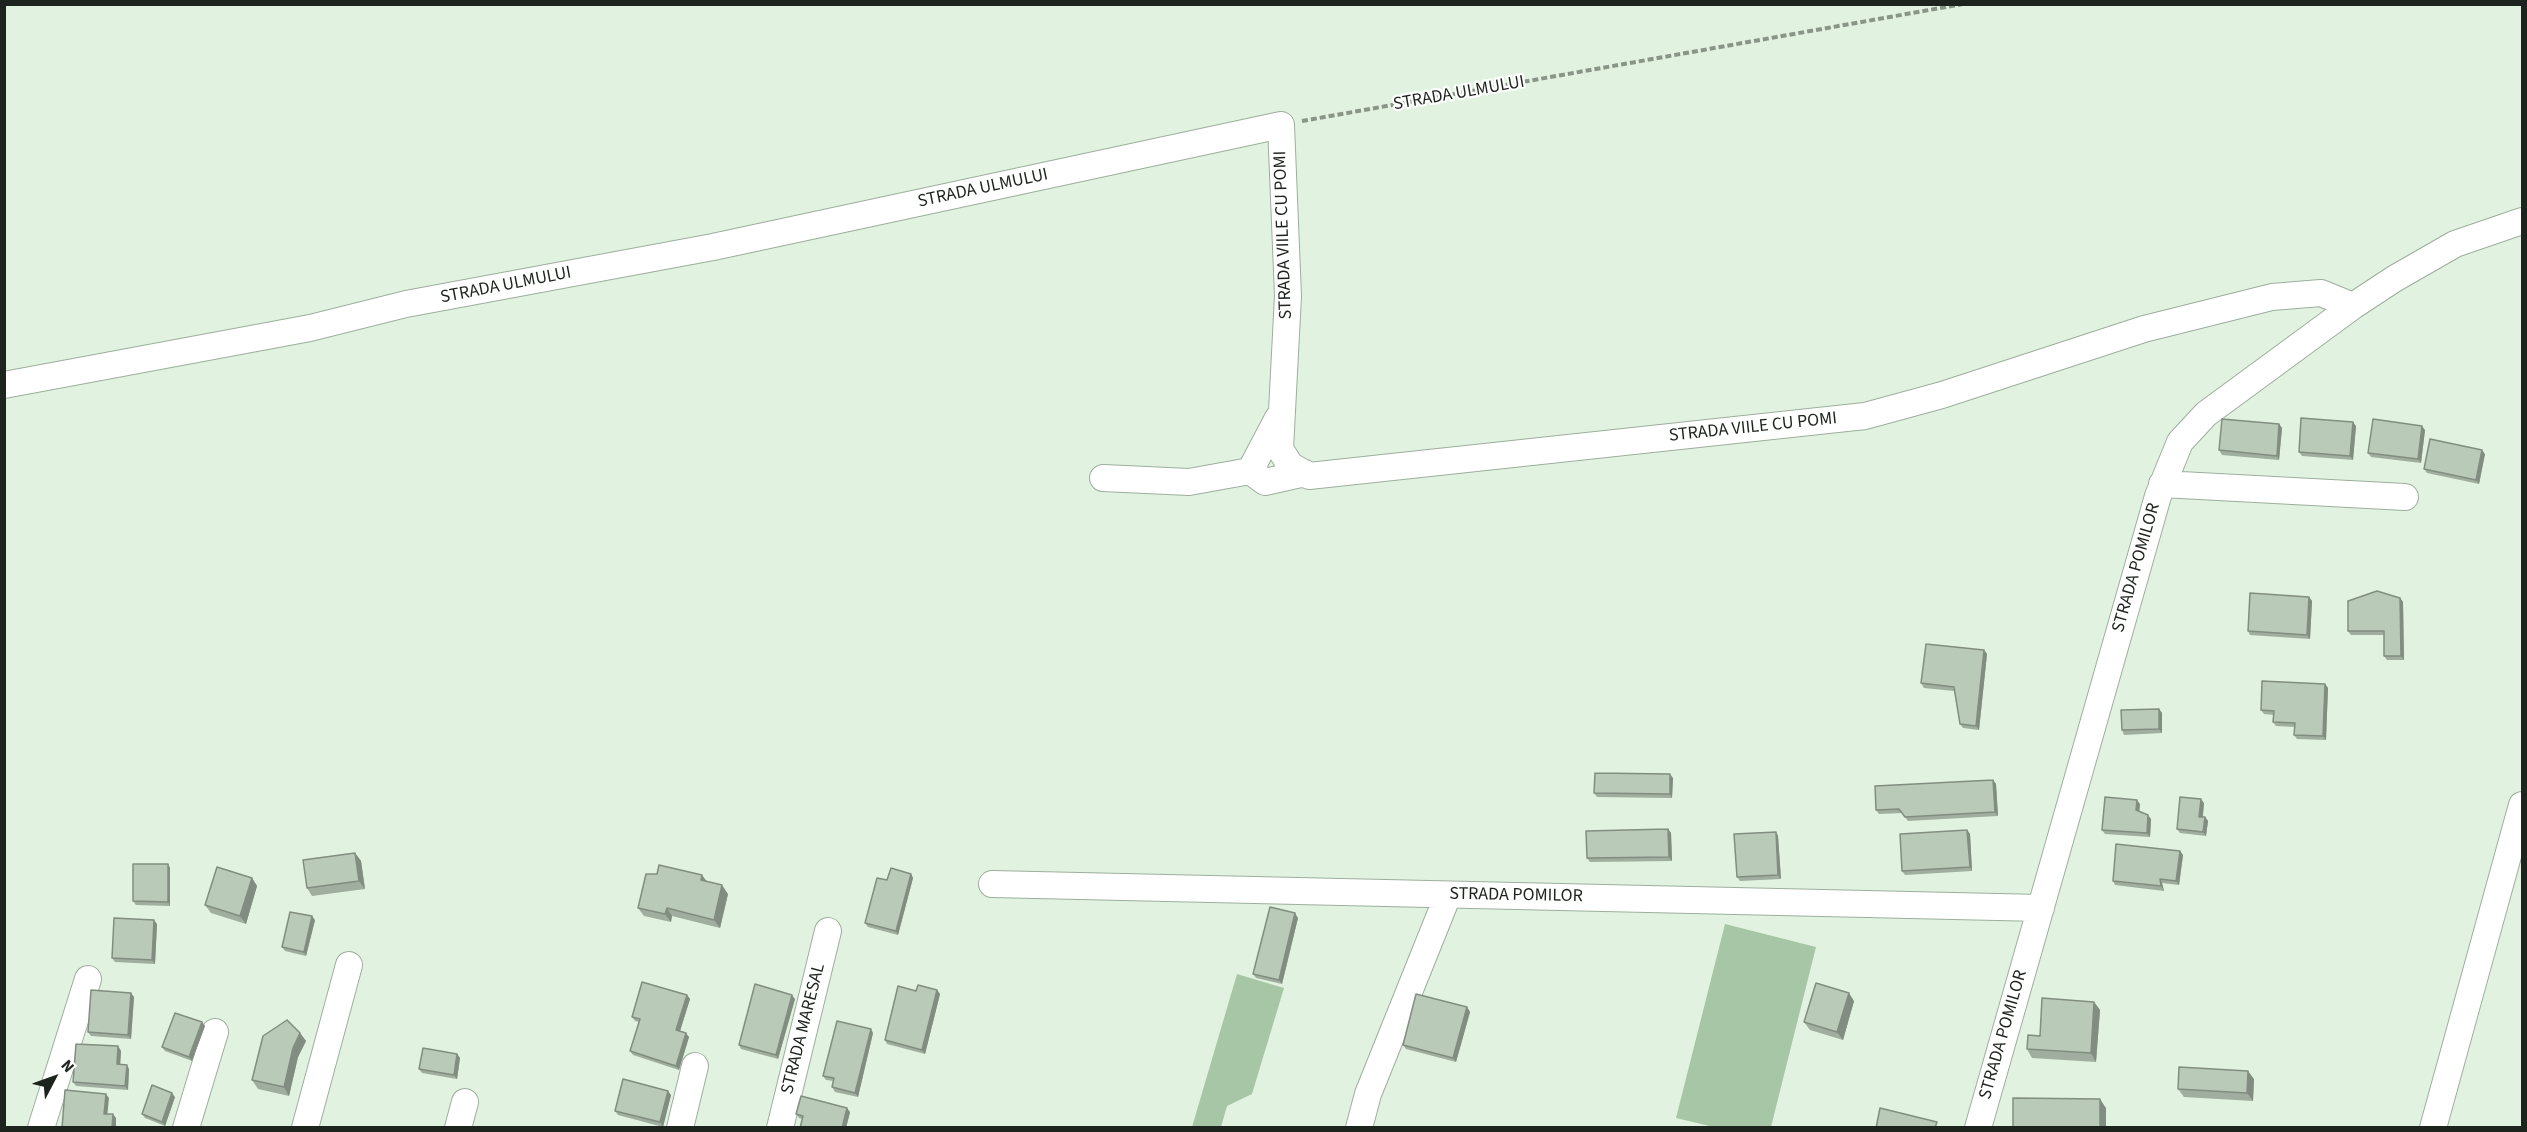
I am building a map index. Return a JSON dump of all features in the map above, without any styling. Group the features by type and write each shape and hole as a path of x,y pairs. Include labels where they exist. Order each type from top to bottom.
{"street":[{"name":"STRADA ULMULUI","path":"4,385 310,328 406,304 713,247 1281,125"},
{"name":"STRADA VIILE CU POMI","path":"1281,125 1288,296 1280,449 1290,465 1305,473 1321,474 1865,416 1942,395 2144,329 2271,297 2321,293 2353,306"},
{"path":"2353,306 2455,244 2523,221"},
{"name":"STRADA POMILOR","path":"1978,1128 2162,484 2180,442 2206,414 2353,306"},
{"path":"1250,471 1282,409"},
{"path":"1103,478 1189,482 1250,471 1265,482 1305,473"},
{"path":"2162,484 2404,497"},
{"path":"2433,1128 2523,805"},
{"name":"STRADA POMILOR","path":"992,884 2041,908"},
{"path":"1359,1128 1368,1094 1448,895"},
{"name":"STRADA MARESAL","path":"780,1128 828,931"},
{"path":"305,1128 349,965"},
{"path":"41,1128 88,979"},
{"path":"186,1128 215,1032"},
{"path":"680,1128 695,1066"},
{"path":"458,1128 465,1102"}],"path":[{"name":"STRADA ULMULUI","path":"1281,125 1963,4"}],"green space":[{"path":"1725,924 1816,947 1771,1127 1714,1127 1676,1118"},
{"path":"1237,974 1284,988 1252,1094 1227,1106 1221,1127 1192,1127"}],"building":[{"path":"2301,418 2353,422 2350,456 2299,452"},
{"path":"2222,419 2279,424 2277,456 2219,450"},
{"path":"2373,419 2422,426 2418,459 2368,453"},
{"path":"2430,439 2482,450 2476,480 2424,469"},
{"path":"2377,591 2400,598 2401,656 2384,656 2384,631 2348,631 2348,601"},
{"path":"2250,593 2309,597 2307,635 2248,631"},
{"path":"1926,644 1984,650 1976,726 1960,724 1954,687 1921,683"},
{"path":"2262,681 2325,684 2323,736 2294,735 2295,723 2273,722 2274,711 2261,710"},
{"path":"2159,709 2159,729 2122,730 2121,710"},
{"path":"1595,773 1670,774 1670,794 1594,793"},
{"path":"1993,780 1995,812 1905,817 1899,809 1876,810 1875,786"},
{"path":"2105,797 2137,800 2136,810 2148,815 2147,833 2102,830"},
{"path":"2180,797 2201,799 2199,817 2205,817 2203,832 2177,829"},
{"path":"1668,829 1669,857 1587,858 1586,831"},
{"path":"1967,830 1970,867 1902,871 1900,834"},
{"path":"1776,832 1778,875 1737,877 1734,834"},
{"path":"2116,844 2180,851 2176,881 2160,879 2161,886 2113,881"},
{"path":"355,853 359,881 307,888 303,860"},
{"path":"133,864 168,864 168,902 133,901"},
{"path":"659,865 702,875 701,880 722,885 714,920 667,908 665,914 638,908 646,874 657,874"},
{"path":"217,867 252,878 240,916 205,905"},
{"path":"891,868 911,874 896,931 865,923 877,878 887,880"},
{"path":"1270,907 1295,913 1279,980 1253,974"},
{"path":"290,912 312,916 304,952 282,947"},
{"path":"114,918 154,920 152,960 112,958"},
{"path":"642,982 687,995 676,1030 686,1033 676,1066 630,1051 640,1019 632,1017"},
{"path":"1816,983 1849,993 1837,1032 1804,1022"},
{"path":"755,984 792,995 776,1055 739,1045"},
{"path":"918,985 937,990 922,1050 885,1040 898,986 916,991"},
{"path":"91,990 131,993 128,1035 88,1032"},
{"path":"1416,994 1467,1007 1453,1058 1403,1045"},
{"path":"2042,998 2094,1002 2091,1053 2027,1049 2028,1035 2040,1036"},
{"path":"175,1013 202,1022 189,1057 162,1047"},
{"path":"287,1020 300,1033 293,1048 284,1087 252,1080 263,1036"},
{"path":"837,1021 871,1029 855,1093 832,1087 834,1078 823,1076"},
{"path":"76,1044 118,1046 117,1064 127,1065 125,1086 73,1082"},
{"path":"423,1048 457,1054 454,1075 419,1069"},
{"path":"2179,1067 2248,1071 2247,1093 2178,1089"},
{"path":"623,1079 668,1091 660,1122 615,1111"},
{"path":"152,1085 172,1093 162,1122 142,1114"},
{"path":"65,1090 106,1094 104,1114 113,1114 112,1128 62,1128"},
{"path":"801,1096 847,1108 842,1128 800,1128 803,1116 796,1114"},
{"path":"2013,1098 2100,1099 2100,1128 2013,1128"},
{"path":"1880,1108 1937,1122 1935,1128 1876,1128"}]}
